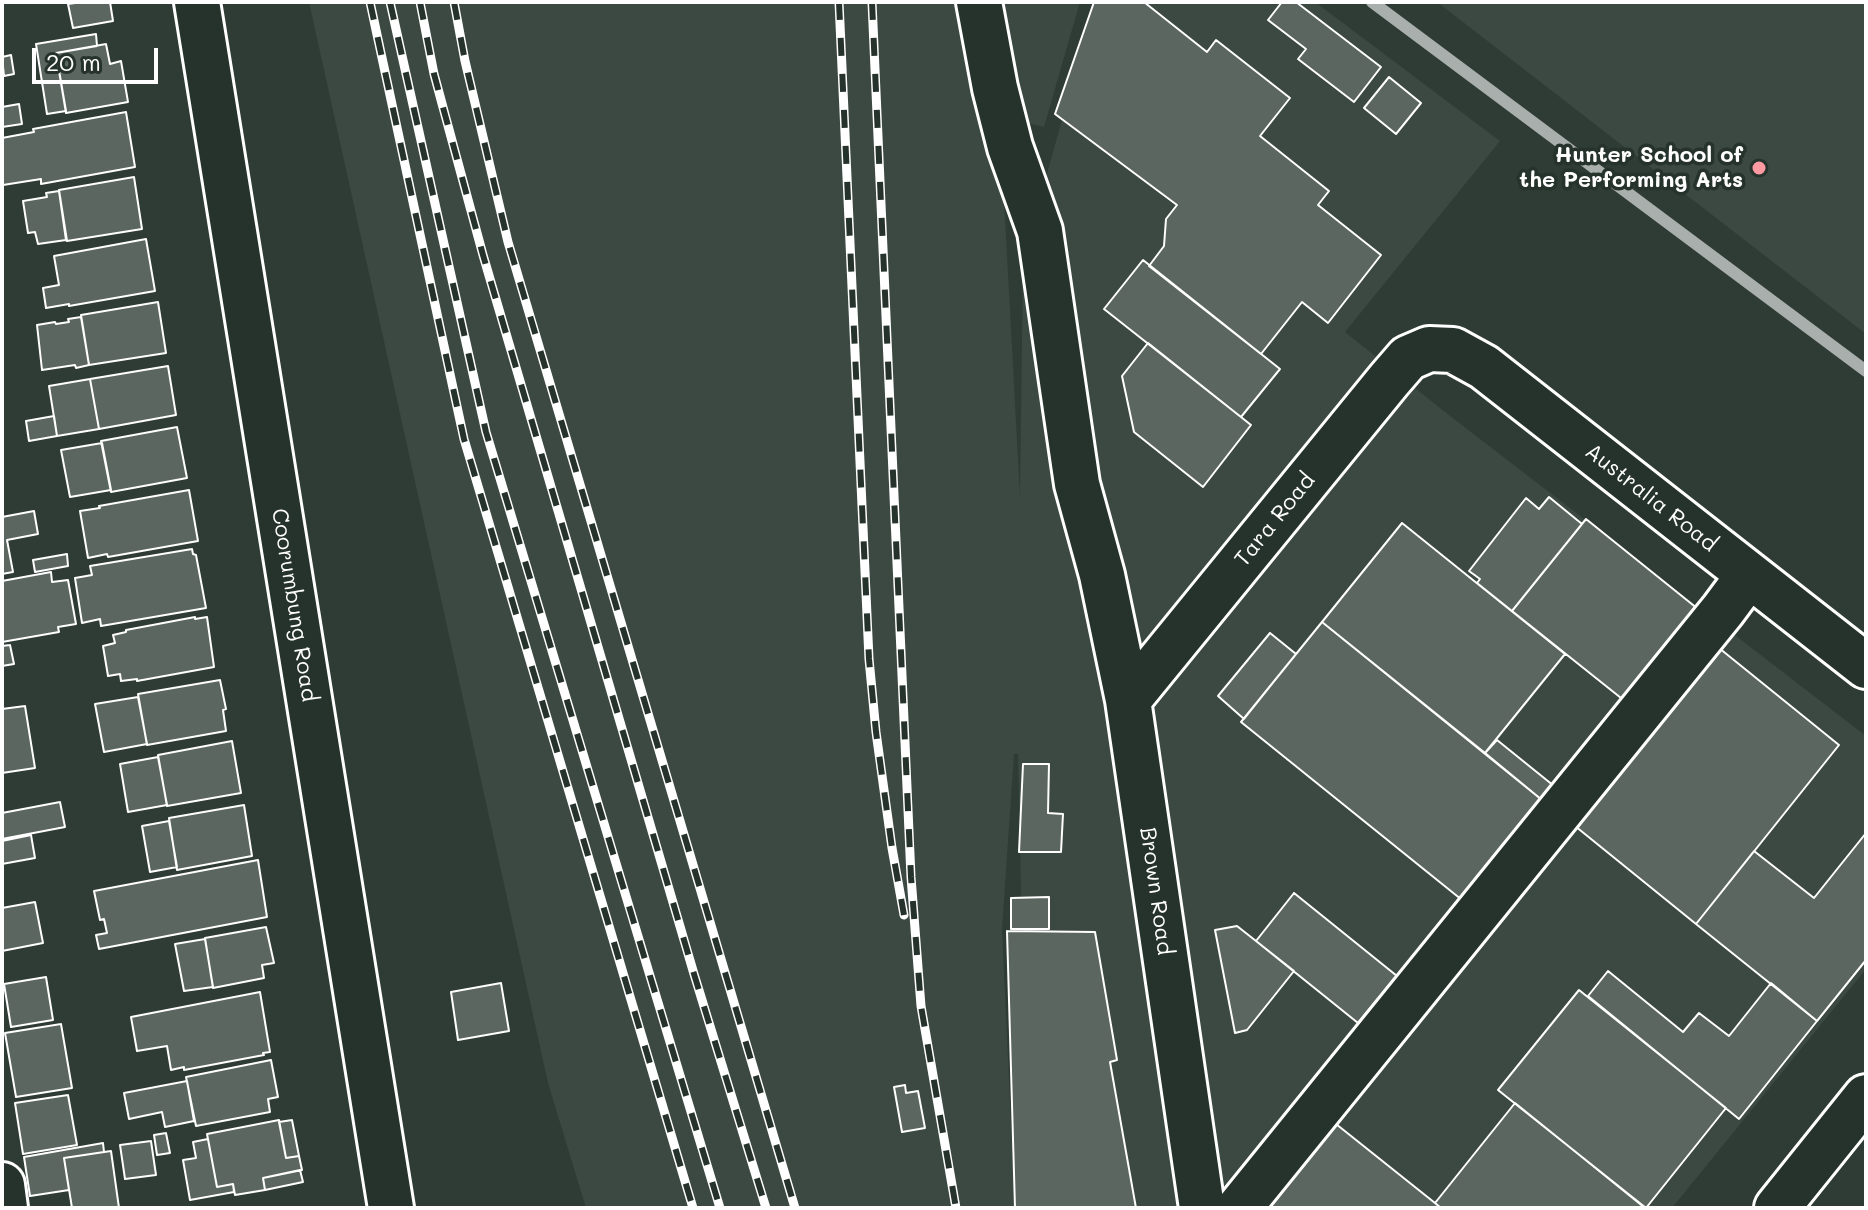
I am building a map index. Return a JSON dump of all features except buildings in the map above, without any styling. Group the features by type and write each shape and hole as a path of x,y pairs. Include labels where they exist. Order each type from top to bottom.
{"street":[{"name":"Coorumbung Road","path":"197,2 391,1208"},
{"name":"Brown Road","path":"979,2 1010,147 1040,231 1077,484 1102,575 1128,700 1202,1208"},
{"name":"Australia Road","path":"1429,349 1453,350 1484,367 1866,666"},
{"name":"Tara Road","path":"1128,700 1389,380 1408,358 1429,349"},
{"path":"1239,1208 1749,575"},
{"path":"1777,1208 1866,1097"},
{"path":"2,1185 5,1208"}],"shaded area":[{"path":"309,2 1080,2 1044,127 1020,121 1003,180 1020,497 1023,259 1095,2 1315,2 1500,141 1345,332 1866,736 1866,969 1672,1208 1028,1208 1018,754 1014,754 1002,929 1015,1208 586,1208 548,1083"},
{"name":"Hunter School of the Performing Arts","path":"1437,2 1866,2 1866,334"}],"waterway":[{"path":"1372,2 1866,371"}],"railway":[{"path":"370,2 464,439 693,1208"},
{"path":"390,2 486,432 720,1208"},
{"path":"420,2 434,74 483,255 694,974 766,1208"},
{"path":"454,2 508,242 795,1208"},
{"path":"839,2 869,659 876,732 904,915"},
{"path":"872,2 911,877 921,1006 956,1208"}],"place":[{"name":"Hunter School of the Performing Arts","path":"1759,168"}]}
